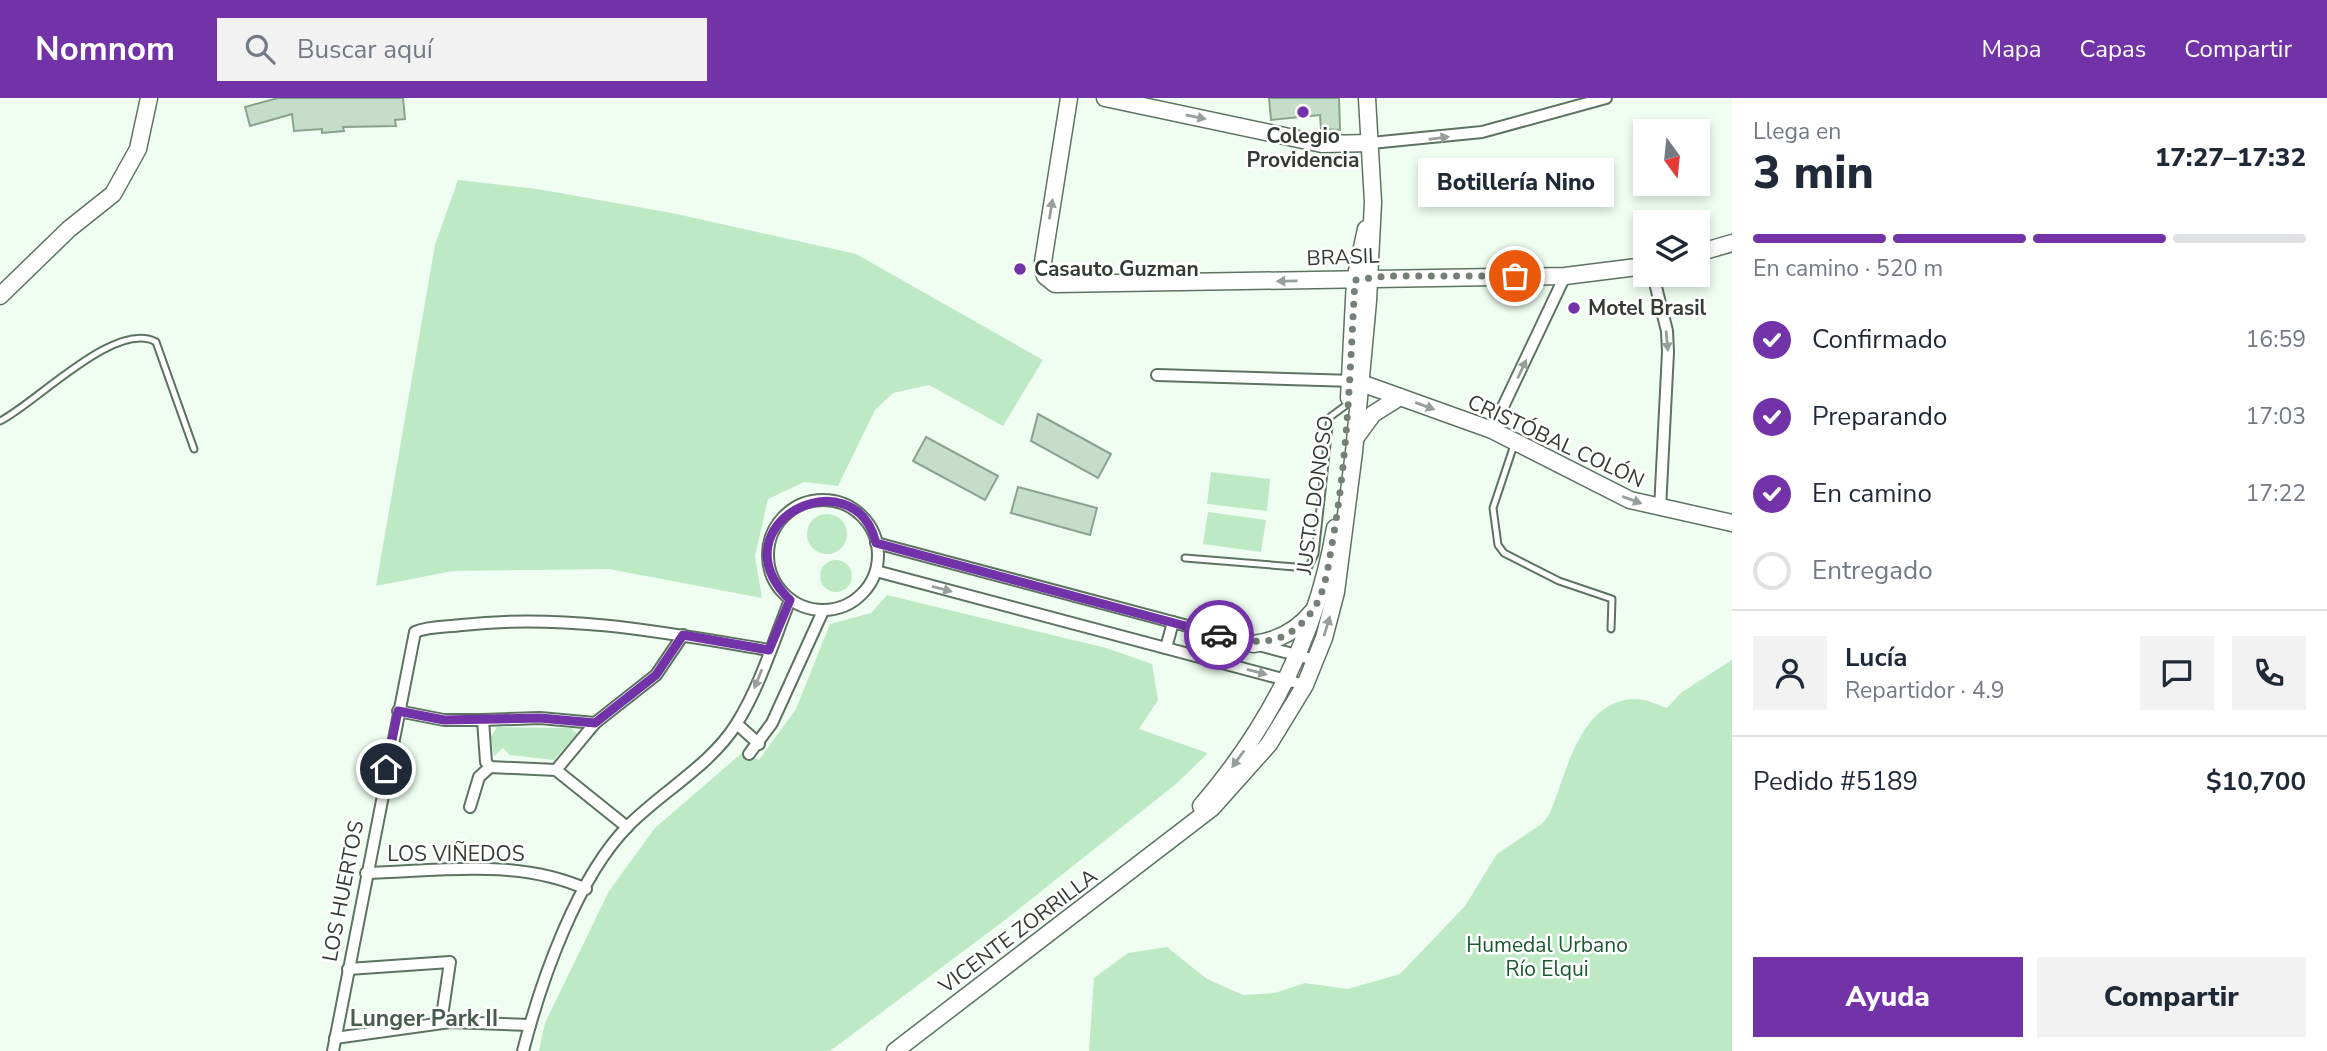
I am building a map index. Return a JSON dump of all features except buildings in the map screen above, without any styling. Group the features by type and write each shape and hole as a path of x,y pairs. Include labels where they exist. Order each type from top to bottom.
{"main road":[{"path":"0,296 69,229 113,194 138,149 149,98"},
{"name":"BRASIL","path":"1069,98 1043,262 1045,276 1055,284 1566,276 1633,268"},
{"path":"1105,98 1322,144 1371,143"},
{"name":"JUSTO DONOSO","path":"1166,844 1212,808 1252,767 1285,720 1305,685 1315,660 1336,592 1354,452 1362,278 1358,254 1373,202 1367,98"},
{"path":"1710,249 1732,243"},
{"name":"JUSTO DONOSO","path":"1166,844 1230,770 1266,718 1298,656 1318,603 1335,528 1349,403 1356,381"},
{"name":"CRISTÓBAL COLÓN","path":"1356,381 1492,430 1593,484 1630,500 1660,509 1732,523"},
{"path":"1354,452 1357,436 1373,414 1400,397"},
{"path":"1253,644 1273,640 1292,631 1318,603"},
{"name":"VICENTE ZORRILLA","path":"895,1051 1166,844"}],"street":[{"path":"1371,143 1482,132 1606,98"},
{"path":"1492,430 1566,276"},
{"path":"1655,287 1668,352 1660,509"},
{"name":"CRISTÓBAL COLÓN","path":"1157,375 1356,381"},
{"path":"830,501 848,507 863,518 876,543 876,571 867,588 855,600 840,608 822,611 806,608 790,600 778,588 770,573 768,556 778,522 793,509 811,502 830,501"},
{"path":"876,543 1315,660"},
{"path":"876,571 1305,685"},
{"path":"523,1051 554,956 586,890 627,827 720,744 737,724 790,600"},
{"path":"749,754 759,744 788,692 822,611"},
{"name":"LOS HUERTOS","path":"332,1051 412,637 421,630 527,621 623,627 769,650"},
{"path":"1166,648 1173,622"},
{"path":"556,770 595,723 656,675 683,635"},
{"path":"398,711 444,720 540,718 595,723"},
{"path":"483,720 486,762 491,767"},
{"path":"737,724 759,744"},
{"path":"470,807 479,776 491,767 556,770 627,827"},
{"name":"LOS VIÑEDOS","path":"366,873 478,869 527,872 558,877 586,890"},
{"path":"348,969 450,962 441,1023"},
{"path":"335,1038 441,1023 530,1025"}],"lane":[{"path":"0,421 84,360 136,337 146,337 156,342 194,449"},
{"path":"1185,558 1308,568 1315,554 1330,417 1349,403"},
{"path":"1515,442 1493,508 1498,545 1504,553 1559,581 1612,599 1611,629"}],"green space":[{"path":"458,180 537,189 672,213 856,254 1043,360 1003,426 929,385 893,393 875,410 838,486 804,482 768,499 755,556 762,598 609,569 452,571 376,586 435,245"},
{"path":"1211,472 1270,479 1267,511 1207,504"},
{"path":"1208,512 1266,520 1261,552 1203,544"},
{"path":"827,514 835,515 841,520 846,526 846,542 841,548 835,553 827,554 819,553 813,548 808,542 807,534 808,526 813,520 819,515"},
{"path":"836,560 848,564 852,576 848,588 836,592 824,588 820,576 824,564"},
{"path":"887,595 1106,648 1152,664 1158,700 1139,729 1208,753 1176,784 1005,920 830,1051 539,1051 545,1023 609,891 655,828 743,752 759,760 796,709 830,624 871,613"},
{"name":"Humedal Urbano Río Elqui","path":"1732,660 1732,1051 1089,1051 1094,978 1128,953 1167,947 1207,979 1243,995 1275,993 1305,983 1348,989 1400,974 1465,906 1497,854 1543,823 1550,813 1578,741 1601,711 1617,702 1636,699 1667,708 1682,692"},
{"path":"497,727 571,728 577,734 554,760 510,755 503,748 494,756 491,737"}],"way so far":[{"path":"1219,635 1253,644 1273,640 1302,623 1318,603 1331,552 1342,481 1355,280 1388,276 1515,276"}],"place":[{"name":"Colegio Providencia","path":"1303,112"},
{"name":"Casauto Guzman","path":"1020,269"},
{"name":"Botillería Nino","path":"1515,276"},
{"name":"Motel Brasil","path":"1574,308"}],"district":[{"name":"Lunger Park II","path":"424,1018"}],"route":[{"path":"386,769 398,711 444,720 540,718 595,723 656,675 683,635 769,650 790,600 778,588 770,573 770,539 778,522 793,509 811,502 830,501 848,507 863,518 874,534 876,543 1219,635"}]}
